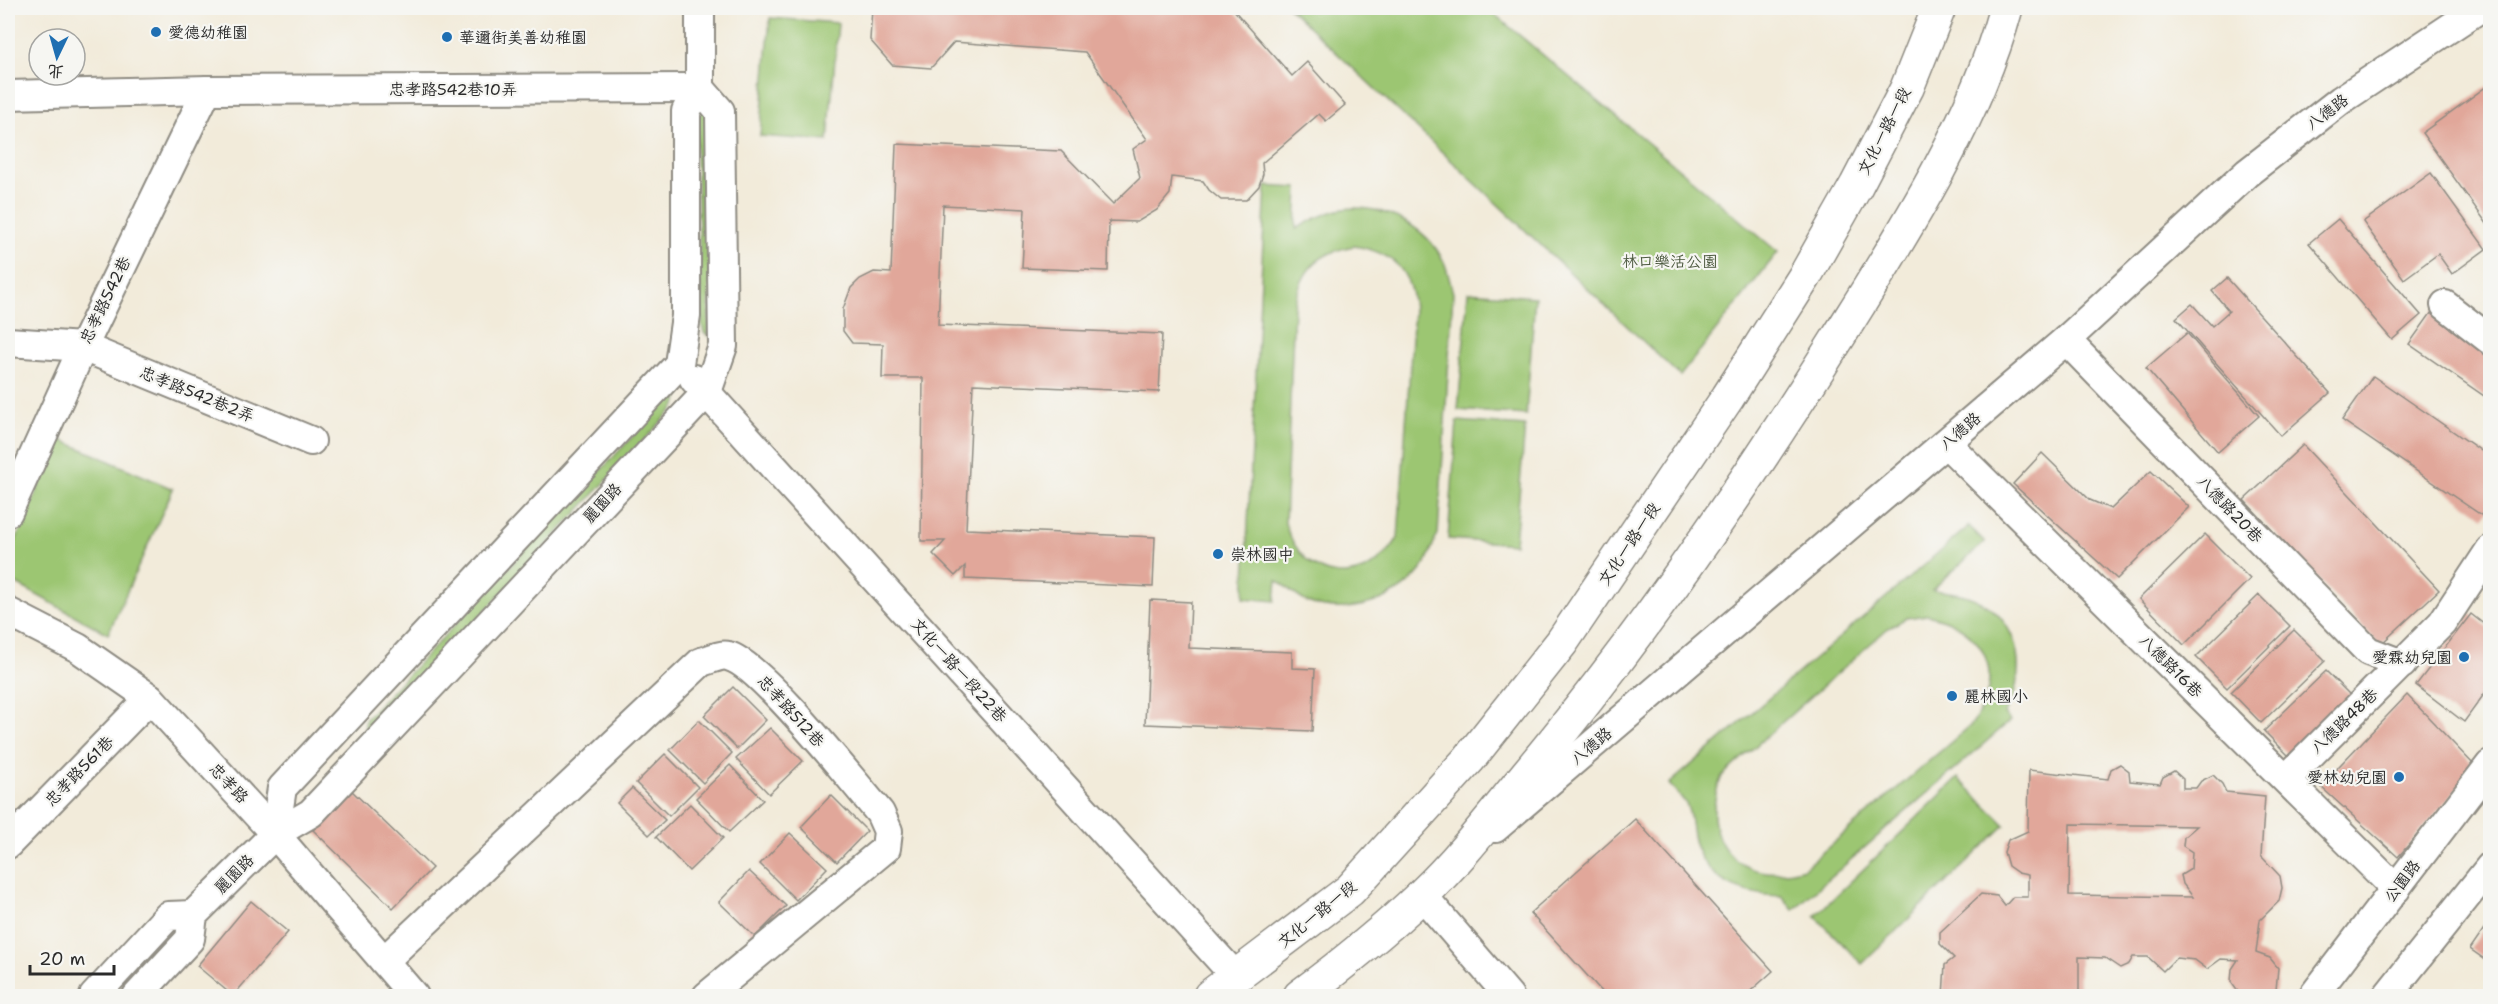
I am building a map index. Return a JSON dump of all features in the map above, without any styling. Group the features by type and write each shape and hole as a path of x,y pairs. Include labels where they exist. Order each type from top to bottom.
{"main road":[{"name":"文化一路一段","path":"1210,996 1237,978 1350,890 1469,759 1563,642 1728,397 1805,276 1856,186 1907,88 1939,8"},
{"path":"1985,69 2006,8"},
{"path":"1305,995 1422,895 1450,867 1588,700 1678,578 1794,409 1912,218 2017,8"}],"street":[{"path":"275,834 282,788 679,364 686,316 686,111 700,88 700,8"},
{"name":"八德路","path":"1450,867 2066,340 2247,173 2341,100 2480,8"},
{"name":"忠孝路542巷10弄","path":"8,95 207,90 700,88"},
{"name":"麗園路","path":"193,915 275,834 311,813 707,392 723,346 720,111 700,88"},
{"name":"忠孝路542巷","path":"8,512 83,347 207,90"},
{"path":"2445,306 2490,340"},
{"name":"八德路20巷","path":"2066,340 2368,651 2402,664"},
{"name":"忠孝路542巷2弄","path":"8,342 83,347 311,441"},
{"name":"文化一路一段22巷","path":"679,364 707,392 1237,978"},
{"name":"八德路16巷","path":"1946,443 2396,889"},
{"name":"八德路48巷","path":"2286,779 2442,623 2490,550"},
{"name":"忠孝路","path":"8,612 78,648 150,698 275,834 414,996"},
{"name":"忠孝路512巷","path":"384,961 701,662 726,655 745,663 768,684 880,813 888,831 886,848 707,996"},
{"name":"忠孝路561巷","path":"8,843 150,698"},
{"name":"公園路","path":"2317,995 2490,765"},
{"path":"2387,996 2490,867"},
{"path":"1422,895 1509,996"},
{"path":"94,996 168,916 193,915 190,939 137,996"}],"green space":[{"name":"林口樂活公園","path":"1289,8 1487,8 1778,252 1680,376"},
{"path":"770,18 838,23 828,141 760,136"},
{"path":"704,109 711,122 709,336 704,333 702,325 695,120"},
{"path":"1266,186 1298,188 1296,229 1338,210 1369,209 1400,219 1413,227 1426,237 1444,262 1453,293 1438,534 1425,564 1415,577 1388,597 1372,603 1356,607 1323,606 1303,600 1277,580 1275,601 1244,598","holes":["1354,246 1389,258 1398,265 1409,284 1414,310 1398,538 1384,555 1369,567 1352,573 1336,574 1320,569 1306,559 1294,543 1285,523 1294,306 1297,293 1307,273 1321,258"]},
{"path":"1468,292 1535,297 1526,415 1458,410"},
{"path":"678,397 676,406 375,729 365,731 365,720 668,399"},
{"path":"1457,421 1525,426 1515,544 1448,539"},
{"path":"59,439 173,489 108,634 13,582 8,559"},
{"path":"1969,526 1985,542 1932,590 1957,593 1975,599 1995,612 2005,624 2013,638 2018,669 2012,700 2004,714 2010,721 1793,910 1782,896 1742,890 1720,879 1711,871 1702,860 1696,847 1687,806 1669,784","holes":["1927,615 1947,621 1964,630 1977,642 1985,656 1989,672 1988,689 1982,707 1971,725 1804,868 1781,872 1760,871 1742,864 1729,853 1719,838 1714,820 1715,799 1722,776 1887,629 1906,618"]},
{"path":"1958,778 2005,825 1862,964 1815,916"}],"building":[{"path":"872,8 1232,8 1292,76 1307,62 1345,105 1326,121 1319,114 1262,163 1263,174 1259,186 1246,200 1221,200 1209,190 1203,181 1172,177 1170,194 1157,210 1137,222 1109,221 1108,271 1022,268 1025,209 943,205 938,325 1162,334 1159,392 973,384 966,529 1155,537 1153,587 965,579 965,566 955,576 933,554 945,541 921,541 923,378 882,378 883,344 852,343 843,331 843,309 851,288 860,279 874,272 891,273 896,144 1061,151 1113,204 1140,178 1133,149 1147,139 1085,52 954,42 931,68 892,65 870,40"},
{"path":"2490,84 2490,228 2422,133"},
{"path":"2431,173 2486,249 2452,274 2438,254 2404,279 2363,222"},
{"path":"2338,219 2421,315 2392,340 2309,243"},
{"path":"2227,278 2330,393 2281,436 2176,318 2192,304 2212,326 2229,311 2212,291"},
{"path":"2434,309 2490,348 2490,400 2409,344"},
{"path":"2187,333 2259,416 2218,452 2146,368"},
{"path":"2373,376 2490,457 2490,508 2484,517 2342,420"},
{"path":"2303,445 2439,590 2380,645 2244,500"},
{"path":"2042,453 2090,500 2111,509 2151,471 2189,507 2117,579 2013,484"},
{"path":"2205,534 2250,579 2184,645 2139,599"},
{"path":"2259,595 2290,626 2227,688 2196,657"},
{"path":"1150,600 1191,602 1189,648 1292,652 1292,668 1315,669 1312,731 1145,724"},
{"name":"愛霖幼兒園","path":"2471,614 2490,629 2490,686 2464,722 2416,685"},
{"path":"2294,630 2325,661 2261,723 2231,692"},
{"path":"2326,671 2355,700 2294,761 2264,731"},
{"path":"733,687 766,720 737,749 704,716"},
{"name":"愛林幼兒園","path":"2407,695 2476,767 2398,857 2320,786"},
{"path":"699,720 732,753 703,783 670,750"},
{"path":"770,728 803,761 769,794 736,759"},
{"path":"665,754 698,787 669,816 636,783"},
{"path":"2120,764 2129,771 2130,781 2160,784 2163,777 2174,771 2183,779 2183,788 2196,788 2201,781 2213,775 2226,792 2265,796 2261,856 2280,876 2282,888 2279,901 2260,920 2256,953 2270,958 2278,968 2276,990 2271,996 2241,996 2231,982 2232,969 2238,960 2221,959 2207,969 2195,960 2176,958 2163,971 2148,957 2133,957 2129,964 2120,968 2105,958 2079,957 2079,996 1943,996 1945,965 1954,958 1940,944 1940,932 1981,894 1997,896 2005,906 2013,897 2028,897 2028,875 2018,873 2008,866 2004,852 2008,840 2028,831 2029,770 2108,779 2111,769","holes":["2070,824 2197,826 2184,837 2183,846 2192,852 2191,869 2181,875 2183,884 2193,897 2069,895"]},
{"path":"730,765 763,800 729,832 696,798"},
{"path":"632,788 665,820 649,835 617,803"},
{"path":"352,791 432,868 393,908 313,830"},
{"path":"831,795 867,831 837,862 801,827"},
{"path":"690,804 723,838 689,871 656,837"},
{"path":"1635,819 1773,971 1745,996 1606,996 1530,913"},
{"path":"790,833 827,868 796,900 760,864"},
{"path":"749,871 786,906 755,937 719,902"},
{"path":"251,901 288,932 233,996 197,966"},
{"path":"2490,920 2490,963 2470,949"}],"place":[{"name":"愛德幼稚園","path":"156,32"},
{"name":"華邇街美善幼稚園","path":"447,37"},
{"name":"崇林國中","path":"1218,554"},
{"name":"愛霖幼兒園","path":"2464,657"},
{"name":"麗林國小","path":"1952,696"},
{"name":"愛林幼兒園","path":"2399,777"}]}
